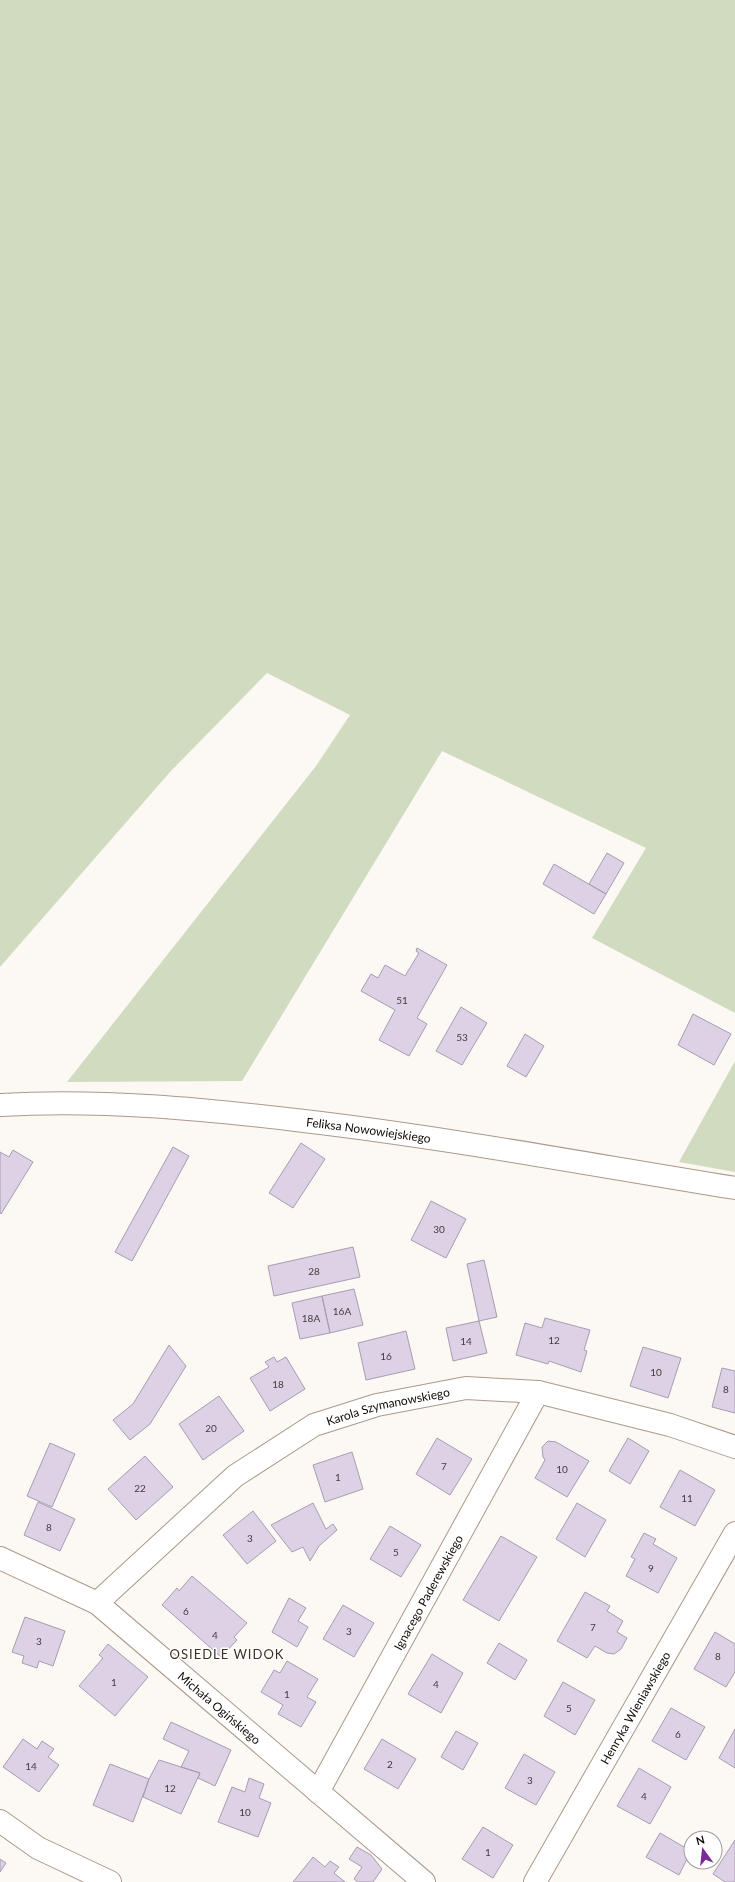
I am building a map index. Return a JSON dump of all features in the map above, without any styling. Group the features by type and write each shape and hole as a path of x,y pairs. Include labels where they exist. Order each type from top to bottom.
{"street":[{"name":"Feliksa Nowowiejskiego","path":"0,1105 47,1102 210,1109 370,1129 735,1188"},
{"name":"Karola Szymanowskiego","path":"97,1603 235,1476 314,1425 377,1405 466,1388 538,1392 670,1425 735,1447"},
{"name":"Ignacego Paderewskiego","path":"318,1792 538,1392"},
{"name":"Henryka Wieniawskiego","path":"535,1882 735,1533"},
{"name":"Michała Ogińskiego","path":"0,1558 97,1603 424,1882"},
{"path":"0,1821 38,1848 110,1882"}],"green space":[{"path":"0,0 735,0 735,1013 592,938 646,848 442,751 242,1081 67,1082 316,766 350,715 267,673 170,772 0,967"},
{"path":"735,1061 735,1172 679,1162"}],"building":[{"path":"607,853 624,863 606,894 589,884"},
{"path":"554,864 606,894 594,914 543,884"},
{"path":"417,948 447,965 417,1018 427,1024 409,1056 379,1040 395,1010 361,991 371,974 378,978 385,965 405,976 419,953 416,951"},
{"path":"461,1007 487,1023 462,1065 436,1051"},
{"path":"693,1014 731,1034 714,1065 678,1045"},
{"path":"525,1034 544,1046 526,1077 507,1066"},
{"path":"301,1143 325,1159 293,1208 269,1193"},
{"path":"173,1147 189,1156 132,1261 115,1252"},
{"path":"13,1150 33,1162 1,1214 0,1152 9,1157"},
{"path":"431,1201 466,1219 446,1258 411,1240"},
{"path":"353,1247 360,1277 274,1296 268,1266"},
{"path":"484,1260 497,1317 479,1321 467,1264"},
{"path":"354,1289 363,1325 330,1333 322,1296"},
{"path":"322,1296 330,1333 300,1339 292,1303"},
{"path":"545,1318 590,1330 584,1350 587,1351 581,1372 549,1361 548,1364 516,1355 525,1323 542,1328"},
{"path":"479,1321 487,1353 453,1361 446,1328"},
{"path":"406,1331 415,1369 366,1380 358,1343"},
{"path":"169,1345 186,1366 150,1424 130,1440 113,1420 133,1404"},
{"path":"643,1347 681,1358 668,1398 630,1386"},
{"path":"274,1357 277,1362 286,1357 305,1389 270,1411 250,1378 269,1367 265,1362"},
{"path":"722,1368 735,1371 735,1413 712,1407"},
{"path":"219,1396 244,1431 203,1460 179,1424"},
{"path":"437,1438 472,1459 450,1495 416,1474"},
{"path":"628,1438 649,1451 630,1484 609,1471"},
{"path":"548,1441 556,1442 589,1461 567,1497 535,1478 545,1460 543,1457 542,1447"},
{"path":"50,1443 75,1454 52,1507 27,1496"},
{"path":"352,1452 363,1489 325,1502 313,1465"},
{"path":"145,1456 173,1487 136,1520 108,1489"},
{"path":"680,1470 715,1490 695,1526 660,1507"},
{"path":"38,1502 75,1519 60,1551 24,1535"},
{"path":"313,1503 326,1529 333,1524 337,1530 319,1546 310,1561 303,1547 292,1552 271,1525"},
{"path":"577,1503 606,1520 585,1557 556,1539"},
{"path":"253,1511 276,1541 247,1564 223,1535"},
{"path":"390,1526 421,1545 401,1577 370,1559"},
{"path":"644,1533 656,1539 653,1544 677,1558 658,1593 626,1576 635,1559 631,1557"},
{"path":"501,1536 537,1557 499,1621 463,1600"},
{"path":"192,1576 247,1623 234,1637 237,1640 221,1657 162,1605 177,1588 179,1591"},
{"path":"585,1592 610,1606 607,1611 623,1621 617,1632 627,1638 621,1649 614,1654 607,1653 595,1646 587,1658 557,1641"},
{"path":"289,1598 306,1608 298,1621 308,1627 297,1647 272,1632"},
{"path":"343,1605 374,1623 354,1657 323,1639"},
{"path":"25,1617 65,1631 53,1666 39,1661 37,1668 22,1663 24,1656 12,1652"},
{"path":"715,1632 735,1644 735,1672 726,1687 694,1669"},
{"path":"499,1643 527,1660 515,1680 487,1663"},
{"path":"108,1644 148,1677 115,1716 79,1686 103,1658 99,1655"},
{"path":"432,1654 463,1673 441,1713 408,1694"},
{"path":"287,1661 318,1679 307,1697 316,1702 301,1727 278,1714 283,1705 261,1692 274,1670 280,1673"},
{"path":"563,1682 595,1700 575,1735 544,1716"},
{"path":"671,1708 705,1727 686,1760 652,1741"},
{"path":"171,1722 231,1750 215,1786 198,1778 200,1773 181,1767 189,1751 163,1739"},
{"path":"735,1729 735,1768 719,1758"},
{"path":"456,1731 478,1743 463,1770 441,1757"},
{"path":"23,1739 37,1749 42,1741 54,1749 48,1757 59,1765 39,1792 3,1767"},
{"path":"382,1739 416,1759 398,1789 364,1769"},
{"path":"524,1754 555,1772 536,1805 505,1788"},
{"path":"159,1760 200,1773 181,1814 143,1797 149,1779"},
{"path":"110,1764 149,1779 133,1822 93,1805"},
{"path":"639,1768 671,1787 650,1824 617,1806"},
{"path":"249,1778 264,1784 259,1798 271,1803 258,1837 218,1822 232,1787 245,1792"},
{"path":"483,1827 513,1845 493,1878 462,1859"},
{"path":"660,1833 683,1846 683,1867 679,1875 646,1857"},
{"path":"735,1840 735,1882 725,1882 713,1874 716,1870 723,1870 723,1859"},
{"path":"357,1847 371,1855 382,1869 373,1882 358,1882 354,1879 362,1867 349,1859"},
{"path":"313,1857 325,1867 330,1861 339,1867 334,1873 345,1882 293,1882"},
{"path":"0,1859 6,1863 0,1872"}],"district":[{"name":"OSIEDLE WIDOK","path":"227,1654"}]}
